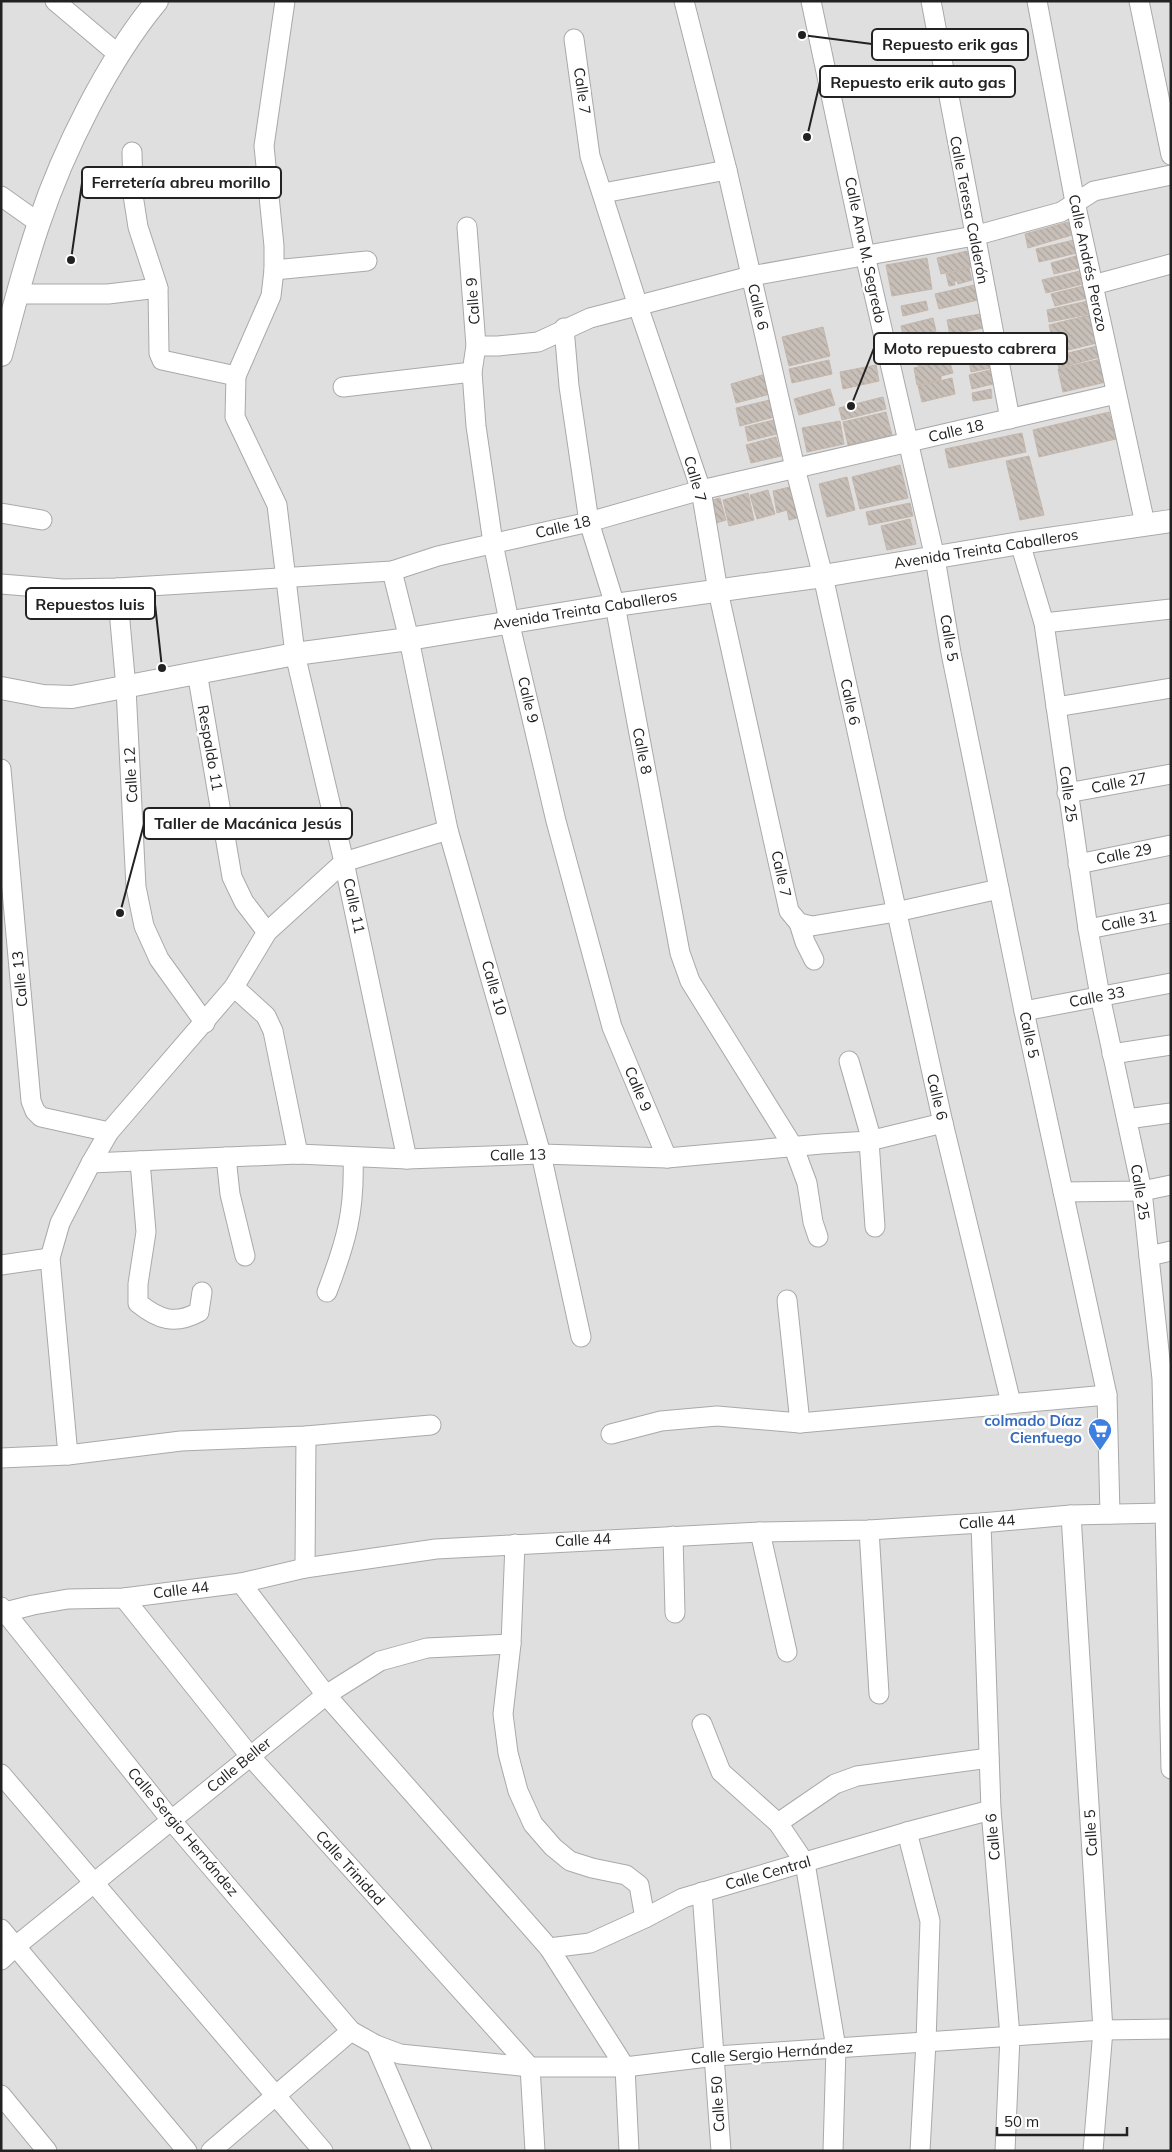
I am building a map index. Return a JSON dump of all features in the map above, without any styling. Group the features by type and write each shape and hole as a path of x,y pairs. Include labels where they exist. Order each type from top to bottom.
{"street":[{"path":"55,1 119,55"},
{"path":"1,355 38,223 49,195 86,112 119,55 157,1"},
{"name":"Calle 11","path":"285,1 264,146 274,246 271,296 236,376 234,395 235,418 277,505 295,654 344,862 407,1159"},
{"name":"Calle 6","path":"684,1 727,170 795,468 823,576 943,1123 1011,1404"},
{"name":"Calle Ana M. Segredo","path":"811,1 865,255 935,558"},
{"name":"Calle Teresa Calderón","path":"931,1 1010,419"},
{"name":"Calle Andrés Perozo","path":"1037,1 1076,202 1145,524"},
{"path":"1139,1 1165,97 1171,155"},
{"name":"Calle 7","path":"574,39 590,156 638,306 701,490 718,591 789,910 799,922 805,942 814,960"},
{"path":"132,152 133,195 138,227 158,288 159,353 162,360 236,376"},
{"path":"603,193 727,170"},
{"path":"476,346 538,342 554,336 564,328 590,318 751,276 974,236 1061,212 1094,191 1171,175"},
{"path":"1,196 38,223"},
{"name":"Calle 9","path":"467,227 476,346 472,372 476,426 493,543 509,621 556,821 612,1027 667,1158"},
{"path":"274,270 367,261"},
{"path":"1093,284 1171,264"},
{"path":"18,294 108,294 158,288"},
{"name":"Calle 8","path":"564,328 569,386 589,522 614,604 678,944 684,967 690,981 794,1148 807,1184 813,1222 818,1237"},
{"path":"344,387 472,372"},
{"name":"Calle 18","path":"1,584 63,589 117,588 392,571 438,556 589,522 701,490 1116,394"},
{"path":"1,513 42,520"},
{"name":"Avenida Treinta Caballeros","path":"1,688 58,697 72,697 295,654 409,639 614,604 823,576 1020,543 1171,521"},
{"name":"Calle 25","path":"1020,543 1044,622 1088,929 1100,996 1142,1191 1149,1256 1163,1310 1168,1458 1165,1513 1169,1575 1171,1769"},
{"name":"Calle 5","path":"935,558 951,653 1024,1011 1107,1395 1110,1514"},
{"name":"Calle 10","path":"392,571 409,639 448,830 541,1154 581,1337"},
{"name":"Calle 12","path":"117,588 126,688 136,887 141,915 159,959 205,1023"},
{"path":"1044,622 1171,609"},
{"name":"Respaldo 11","path":"196,672 232,877 244,902 267,932"},
{"path":"1056,707 1171,688"},
{"name":"Calle 13","path":"1,769 30,1095 33,1107 41,1117 49,1120 109,1132"},
{"name":"Calle 27","path":"1067,793 1171,774"},
{"path":"68,1455 50,1258 60,1223 109,1132 205,1023 234,987 267,932 344,862 448,830"},
{"name":"Calle 29","path":"1078,864 1171,845"},
{"path":"799,922 812,926 896,912 999,888"},
{"name":"Calle 31","path":"1088,929 1171,913"},
{"name":"Calle 33","path":"1024,1011 1171,983"},
{"path":"234,987 266,1016 272,1031 298,1154"},
{"path":"1112,1054 1171,1045"},
{"path":"848,1061 871,1141 875,1226"},
{"path":"1127,1119 1171,1112"},
{"name":"Calle 13","path":"91,1163 298,1154 407,1159 541,1154 667,1158 871,1141 943,1123"},
{"path":"226,1157 230,1194 245,1256"},
{"path":"327,1292 345,1245 352,1216 353,1157"},
{"path":"140,1161 146,1232 138,1284 138,1303 149,1312 172,1321 186,1319 199,1312 202,1292"},
{"path":"1063,1192 1142,1191 1171,1185"},
{"path":"1149,1256 1171,1251"},
{"path":"1,1265 50,1258"},
{"path":"788,1300 800,1423"},
{"path":"611,1434 661,1421 717,1416 800,1423 1107,1395"},
{"path":"1,1458 68,1455 181,1441 306,1436 431,1425"},
{"path":"305,1568 306,1436"},
{"name":"Calle 44","path":"3,1611 68,1599 124,1598 241,1582 305,1568 436,1549 760,1532 869,1530 1071,1515 1165,1513"},
{"name":"Calle 5","path":"1071,1515 1103,2030 1093,2151"},
{"name":"Calle 6","path":"981,1523 988,1758 1010,2036 1005,2151"},
{"path":"869,1530 878,1694"},
{"path":"760,1532 787,1652"},
{"path":"673,1536 675,1613"},
{"path":"516,1544 511,1644 503,1714 507,1745 518,1791 534,1824 553,1847 570,1861 626,1875 639,1885 645,1918"},
{"path":"241,1582 326,1695 549,1948 625,2067 629,2151"},
{"name":"Calle Trinidad","path":"124,1598 250,1756 530,2067"},
{"name":"Calle Sergio Hernández","path":"3,1611 171,1820 351,2031 376,2045 400,2054 530,2067 625,2067 716,2056 1103,2030 1171,2029"},
{"name":"Calle Beller","path":"1,1960 326,1695 380,1661 427,1648 511,1644"},
{"path":"702,1724 721,1772 778,1823 805,1863 836,2048 833,2151"},
{"path":"778,1823 835,1784 857,1776 988,1758"},
{"path":"1,1774 323,2151"},
{"name":"Calle Central","path":"549,1948 590,1943 683,1898 702,1892 907,1832 991,1810"},
{"path":"907,1832 930,1921 920,2151"},
{"name":"Calle 50","path":"702,1892 716,2056 721,2151"},
{"path":"1,1929 187,2151"},
{"path":"211,2151 275,2094 351,2031"},
{"path":"376,2045 422,2151"},
{"path":"530,2067 535,2151"},
{"path":"1,2095 47,2151"}],"shaded area":[{"path":"1,1 1171,1 1171,2151 1,2151"}],"building":[{"path":"1068,222 1072,235 1028,248 1025,234"},
{"path":"1074,240 1077,253 1039,262 1036,249"},
{"path":"967,251 971,267 941,274 937,258"},
{"path":"1076,256 1079,268 1054,274 1051,263"},
{"path":"927,258 932,289 892,296 886,265"},
{"path":"969,268 972,280 958,284 957,281 954,281 955,285 949,286 946,274"},
{"path":"1080,271 1083,284 1046,293 1042,280"},
{"path":"974,285 978,300 939,309 935,294"},
{"path":"1083,286 1087,298 1055,306 1051,294"},
{"path":"926,301 928,310 903,316 901,306"},
{"path":"1088,301 1090,314 1049,322 1047,310"},
{"path":"980,314 983,328 950,335 947,320"},
{"path":"1090,315 1097,343 1056,353 1049,325"},
{"path":"933,318 936,331 904,339 901,326"},
{"path":"823,327 830,356 789,366 782,337"},
{"path":"939,332 942,345 907,354 904,341"},
{"path":"1097,346 1100,357 1059,368 1056,356"},
{"path":"942,347 945,360 918,366 915,353"},
{"path":"988,356 991,368 971,372 969,360"},
{"path":"1101,359 1106,382 1063,392 1058,369"},
{"path":"829,360 832,374 792,383 789,369"},
{"path":"941,362 942,364 950,363 953,373 941,376 941,380 917,385 914,368"},
{"path":"876,365 879,381 843,389 840,372"},
{"path":"990,370 993,384 972,389 969,375"},
{"path":"769,373 774,393 736,403 731,384"},
{"path":"952,378 955,394 922,402 918,386"},
{"path":"830,389 835,405 799,415 794,399"},
{"path":"991,389 992,398 973,401 972,393"},
{"path":"883,397 886,409 842,420 839,408"},
{"path":"774,399 778,416 740,426 736,408"},
{"path":"886,412 892,435 848,445 843,422"},
{"path":"1109,412 1116,439 1039,457 1033,430"},
{"path":"778,419 781,433 748,441 745,427"},
{"path":"840,421 844,444 807,452 802,428"},
{"path":"1022,433 1026,452 949,468 945,449"},
{"path":"776,437 781,456 751,463 746,445"},
{"path":"1029,456 1044,515 1020,520 1006,461"},
{"path":"900,465 908,498 860,509 852,477"},
{"path":"847,477 855,510 827,517 819,484"},
{"path":"794,486 801,517 789,520 787,510 777,513 773,491"},
{"path":"768,490 775,514 757,519 750,495"},
{"path":"748,493 754,520 729,526 723,500"},
{"path":"720,498 726,520 716,523 709,501"},
{"path":"910,503 913,516 869,525 866,512"},
{"path":"910,519 916,544 887,550 881,526"}],"place":[{"name":"Repuesto erik gas","path":"802,35"},
{"name":"Repuesto erik auto gas","path":"807,137"},
{"name":"Ferretería abreu morillo","path":"71,260"},
{"name":"Moto repuesto cabrera","path":"851,406"},
{"name":"Repuestos luis","path":"162,668"},
{"name":"Taller de Macánica Jesús","path":"120,913"},
{"name":"colmado Díaz Cienfuego","path":"1100,1451"}]}
